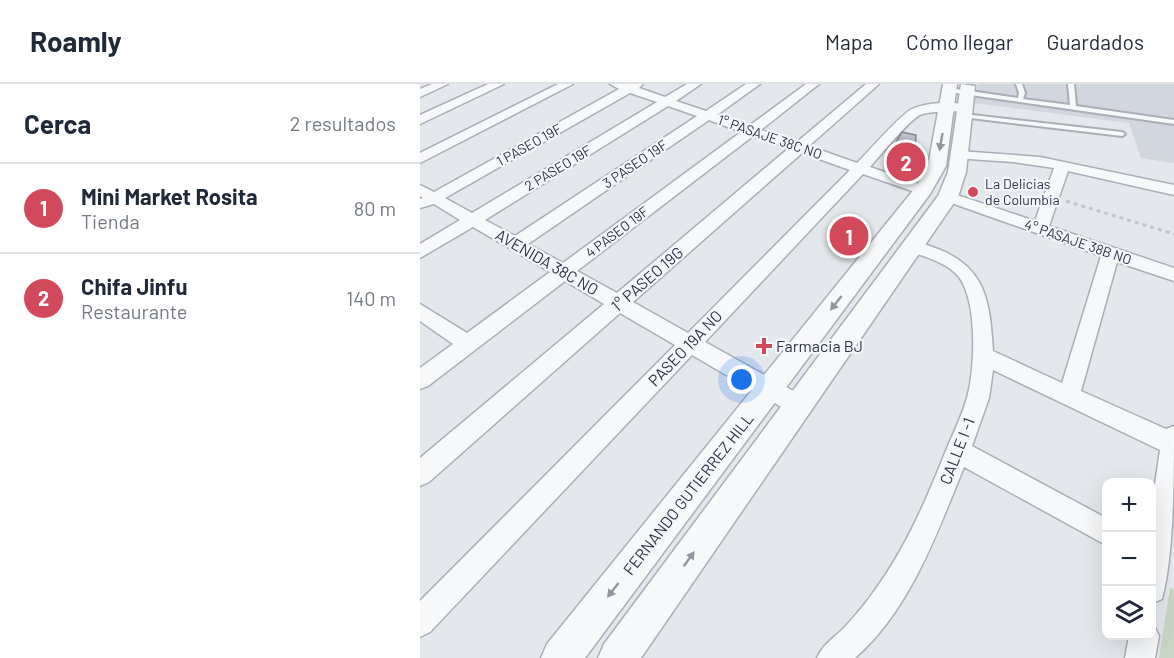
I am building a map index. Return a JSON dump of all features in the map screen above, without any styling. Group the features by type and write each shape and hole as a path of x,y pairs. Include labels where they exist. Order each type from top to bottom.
{"street":[{"path":"420,93 442,84"},
{"path":"420,120 498,84"},
{"path":"420,159 567,84"},
{"name":"2 PASEO 19F","path":"420,252 695,84"},
{"name":"3 PASEO 19F","path":"515,244 754,84"},
{"name":"4 PASEO 19F","path":"420,380 813,84"},
{"name":"1° PASEO 19G","path":"420,474 873,84"},
{"name":"1° PASAJE 38C NO","path":"628,86 706,116 935,193"},
{"name":"1 PASEO 19F","path":"424,198 628,86"},
{"name":"FERNANDO GUTIERREZ HILL","path":"561,658 769,389 935,193 957,172 958,97"},
{"name":"FERNANDO GUTIERREZ HILL","path":"618,658 913,246 935,193 936,166 958,97"},
{"name":"PASEO 19A NO","path":"420,622 915,112 958,97"},
{"path":"959,155 1012,158 1062,166 1174,190"},
{"path":"1040,229 1062,166"},
{"name":"4° PASAJE 38B NO","path":"935,193 1174,275"},
{"name":"AVENIDA 38C NO","path":"424,198 472,220 798,405"},
{"name":"CALLE I -1","path":"838,656 855,639 882,603 914,553 958,451 978,397 984,357 976,294 965,273 957,266 913,246"},
{"path":"1069,396 1111,253"},
{"path":"420,311 468,344"},
{"path":"984,357 1174,441 1161,561 1153,586"},
{"path":"958,451 1102,529"},
{"path":"1140,658 1142,640"}],"lane":[{"path":"1019,84 1022,93 1020,100"},
{"path":"1071,84 1073,108"},
{"path":"958,97 1020,100 1174,122"},
{"path":"958,97 1122,134"}],"path":[{"path":"1051,196 1174,234"}],"shaded area":[{"path":"978,84 1174,84 1174,163 1141,158 1129,123 974,103"}],"green space":[{"path":"1170,587 1174,589 1174,658 1159,658"}],"building":[{"path":"902,132 916,135 915,158 890,152"}],"place":[{"name":"Chifa Jinfu","path":"906,162"},
{"name":"La Delicias de Columbia","path":"973,192"},
{"name":"Mini Market Rosita","path":"849,236"},
{"name":"Farmacia BJ","path":"764,346"}]}
